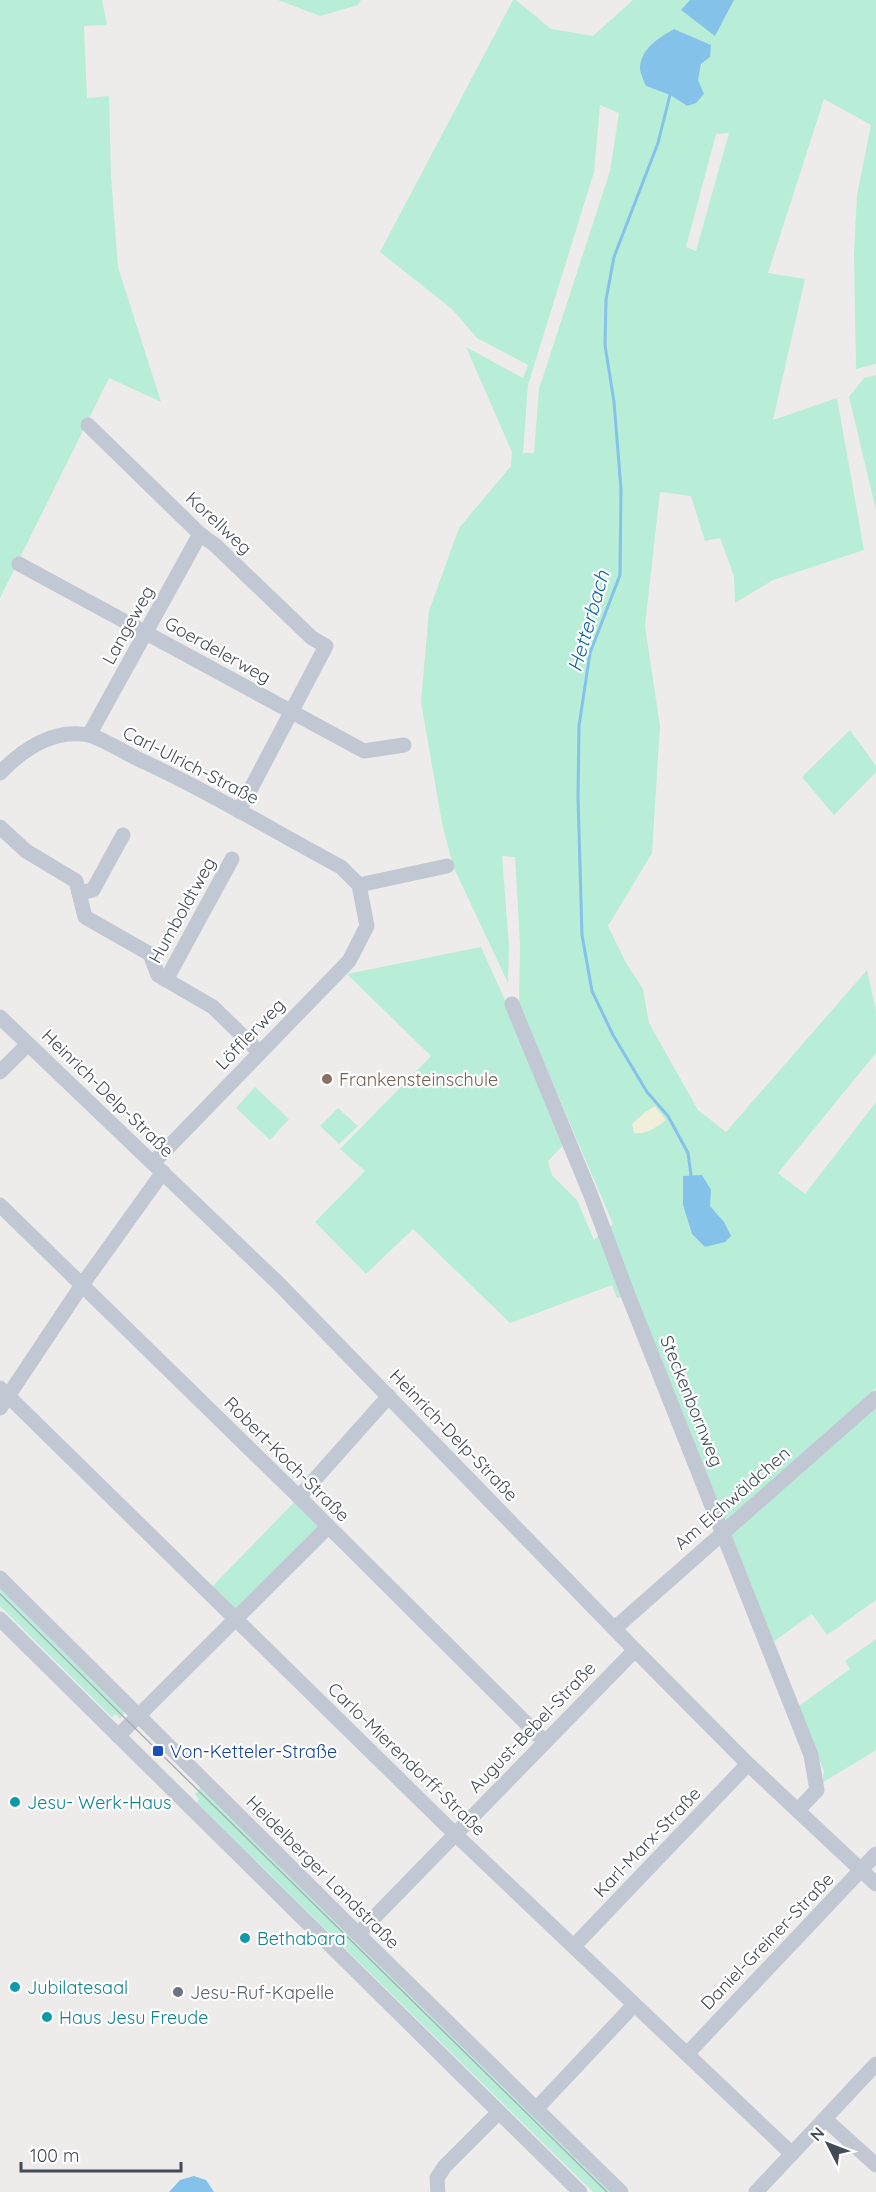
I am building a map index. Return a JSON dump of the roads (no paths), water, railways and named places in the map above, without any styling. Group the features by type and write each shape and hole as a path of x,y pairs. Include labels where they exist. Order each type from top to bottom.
{"street":[{"name":"Korellweg","path":"88,424 200,534 215,545 312,638 326,646 292,713"},
{"name":"Langeweg","path":"89,735 200,534"},
{"name":"Goerdelerweg","path":"19,564 364,751 404,745"},
{"path":"238,811 292,713"},
{"name":"Carl-Ulrich-Straße","path":"0,773 22,752 39,742 61,735 89,735 159,768 341,867 359,885"},
{"name":"Humboldtweg","path":"0,827 26,851 76,881 86,917 150,954 158,975 213,1007 259,1052"},
{"path":"79,893 93,890 123,835"},
{"name":"Humboldtweg","path":"166,980 231,859"},
{"path":"359,885 447,866"},
{"name":"Löfflerweg","path":"3,1398 82,1285 158,1167 259,1052 349,961 367,927 359,885"},
{"name":"Steckenbornweg","path":"512,1004 590,1193 628,1295 811,1755 817,1790 798,1810"},
{"name":"Heinrich-Delp-Straße","path":"0,1017 279,1284 748,1764 876,1884"},
{"path":"0,1072 28,1044"},
{"name":"Robert-Koch-Straße","path":"0,1205 545,1742"},
{"path":"298,1497 389,1396"},
{"name":"Carlo-Mierendorff-Straße","path":"3,1398 236,1619 455,1834 792,2154"},
{"name":"Am Eichwäldchen","path":"615,1628 876,1398"},
{"path":"117,1736 328,1527"},
{"name":"Heidelberger Landstraße","path":"0,1578 621,2192"},
{"path":"0,1619 580,2192"},
{"name":"August-Bebel-Straße","path":"358,1934 635,1650"},
{"name":"Karl-Marx-Straße","path":"574,1946 748,1764"},
{"name":"Daniel-Greiner-Straße","path":"687,2054 876,1854"},
{"path":"537,2108 634,2005"},
{"path":"756,2192 876,2064"},
{"path":"438,2192 437,2178 444,2166 499,2112"},
{"path":"825,2119 876,2165"}],"water":[{"path":"690,0 734,0 715,36 681,10"},
{"path":"674,29 711,45 710,57 701,64 698,80 704,94 696,103 687,106 670,95 646,86 640,70 641,61 647,49"},
{"path":"702,1175 711,1190 710,1206 724,1222 731,1236 725,1242 705,1247 692,1234 683,1205 683,1176"},
{"path":"194,2176 206,2180 214,2192 169,2192 180,2180"}],"waterway":[{"name":"Hetterbach","path":"670,95 658,143 614,257 606,300 605,345 614,402 621,489 620,575 590,653 579,726 578,797 582,935 592,991 613,1035 647,1092 668,1116 688,1153 691,1175"}],"tram line":[{"path":"0,1594 607,2192"}],"place":[{"name":"Frankensteinschule","path":"327,1079"},
{"name":"Von-Ketteler-Straße","path":"158,1751"},
{"name":"Jesu- Werk-Haus","path":"15,1802"},
{"name":"Bethabara","path":"245,1938"},
{"name":"Jubilatesaal","path":"15,1987"},
{"name":"Jesu-Ruf-Kapelle","path":"178,1992"},
{"name":"Haus Jesu Freude","path":"47,2017"}]}
